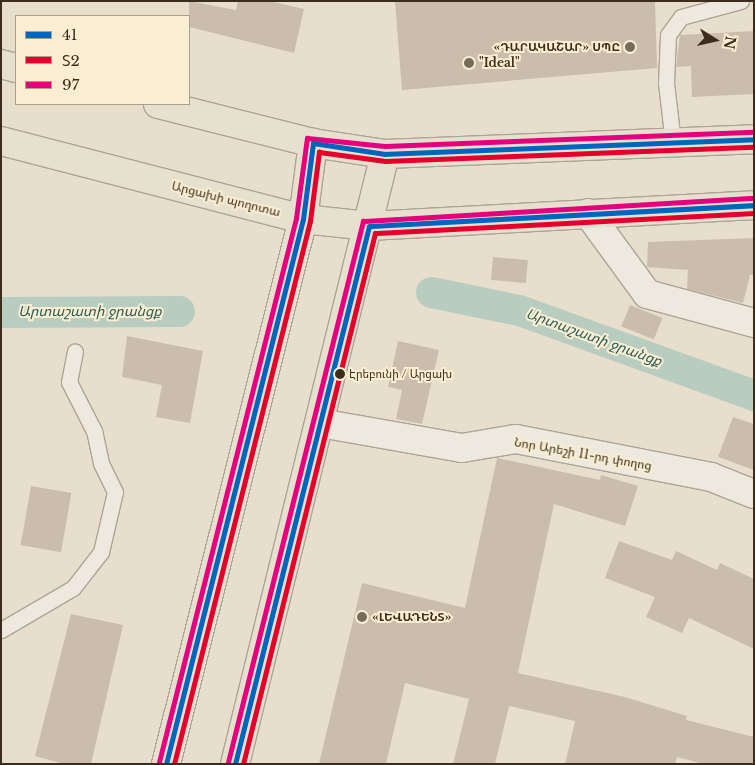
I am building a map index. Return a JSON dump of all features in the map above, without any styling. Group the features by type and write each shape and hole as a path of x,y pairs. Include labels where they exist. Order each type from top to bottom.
{"main road":[{"path":"1,64 15,68"},
{"path":"162,105 313,143 385,154 754,139"},
{"path":"166,764 303,219 313,143"},
{"name":"Արցախի պողոտա","path":"4,148 303,219 369,226 754,205"},
{"path":"236,764 369,226 385,154"}],"street":[{"path":"588,213 647,294 754,323"},
{"name":"Նոր Արեշի 11-րդ փողոց","path":"320,423 462,448 516,439 711,476 754,494"}],"lane":[{"path":"673,142 666,83 668,35 681,17 741,1"},
{"path":"1,630 74,588 101,552 115,492 101,463 94,431 68,382 75,352"}],"building":[{"path":"189,1 236,10 238,1 269,1 304,9 294,53 190,27"},
{"path":"395,1 655,1 657,68 402,90"},
{"path":"754,31 754,94 692,97 691,66 676,67 680,35"},
{"path":"754,238 754,275 750,275 743,303 687,289 688,270 647,267 648,242"},
{"path":"493,257 528,260 526,283 491,280"},
{"path":"630,305 662,318 654,339 621,326"},
{"path":"127,336 203,351 190,423 156,417 162,385 122,377"},
{"path":"398,341 439,350 422,424 396,419 402,390 388,387"},
{"path":"733,417 754,424 754,470 718,457"},
{"path":"497,458 600,480 601,475 638,486 625,526 554,504 518,673 625,697 687,716 686,720 754,737 754,764 703,764 677,757 675,764 565,764 575,721 509,706 495,764 453,764 469,699 405,683 386,764 319,764 362,583 465,608"},
{"path":"31,486 71,493 61,552 21,545"},
{"path":"619,541 672,560 676,551 717,570 720,563 754,579 754,649 689,618 682,633 646,617 655,597 605,578"},
{"path":"71,614 123,625 91,764 64,764 35,756"}],"waterway":[{"name":"Արտաշատի ջրանցք","path":"431,292 519,310 754,395"},
{"name":"Արտաշատի ջրանցք","path":"1,312 179,311"}],"transit line":[{"name":"97","path":"159,762 296,218 307,138 385,146 754,132"},
{"name":"41","path":"166,764 303,219 313,143 385,154 754,139"},
{"name":"Տ2","path":"174,764 310,221 319,152 385,161 754,147"},
{"name":"97","path":"228,762 363,221 754,198"},
{"name":"41","path":"235,764 369,226 754,205"},
{"name":"Տ2","path":"243,764 375,233 754,213"}],"place":[{"name":"«ԴԱՐԱԿԱՇԱՐ» ՍՊԸ","path":"630,47"},
{"name":"\"Ideal\"","path":"469,63"},
{"name":"Էրեբունի / Արցախ","path":"340,374"},
{"name":"«ԼԵՎԱԴԵՆՏ»","path":"362,617"}]}
